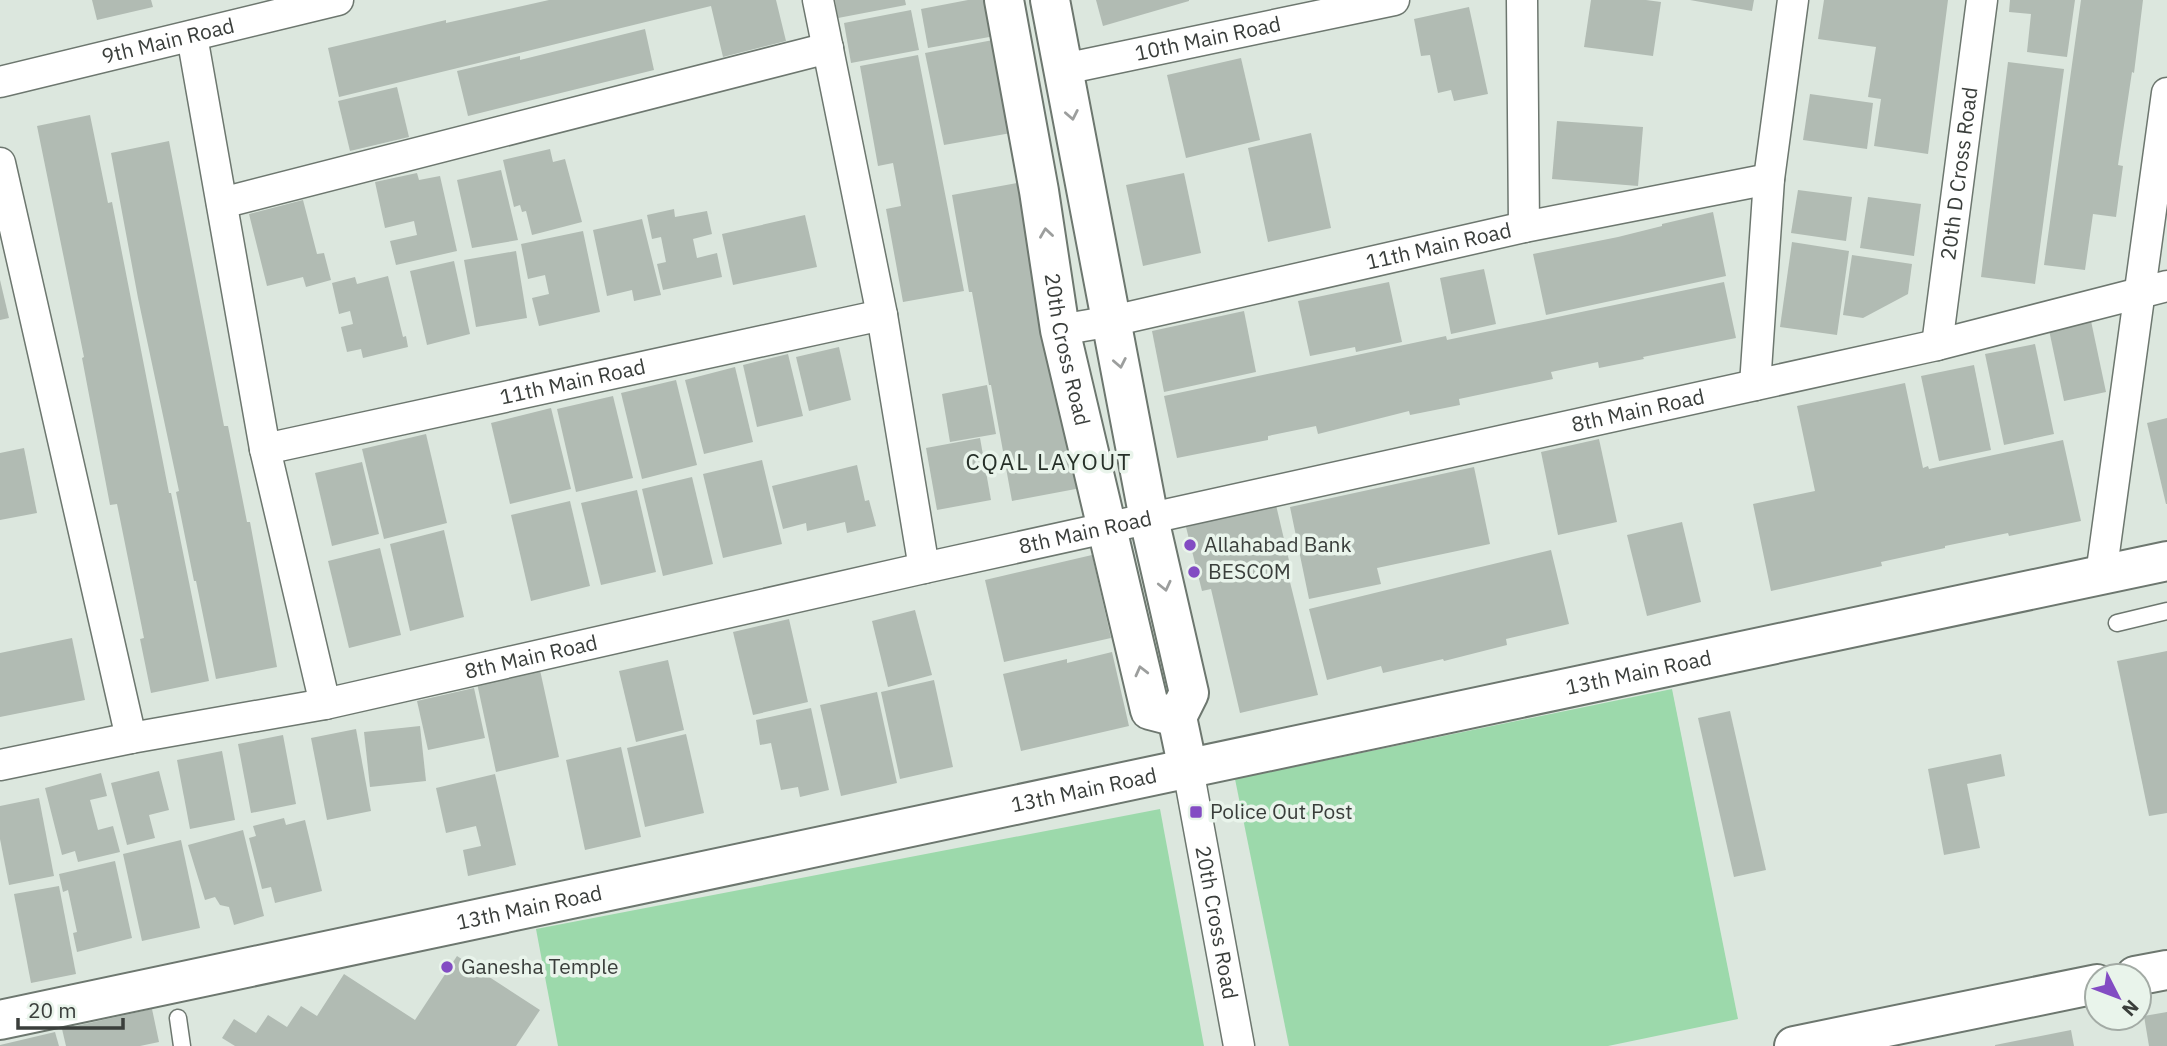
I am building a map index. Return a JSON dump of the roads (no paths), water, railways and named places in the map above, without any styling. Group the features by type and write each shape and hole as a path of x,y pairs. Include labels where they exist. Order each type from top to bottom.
{"street":[{"name":"9th Main Road","path":"0,82 338,0"},
{"path":"818,0 882,315 924,568"},
{"name":"20th Cross Road","path":"1004,0 1040,191 1060,330 1106,529 1150,710 1177,717"},
{"name":"20th Cross Road","path":"1050,0 1149,519 1189,694 1177,717 1239,1046"},
{"name":"10th Main Road","path":"1064,69 1394,0"},
{"path":"1522,0 1524,227"},
{"path":"1755,385 1769,178 1793,0"},
{"name":"20th D Cross Road","path":"1937,345 1982,0"},
{"path":"192,36 265,449 325,705"},
{"path":"222,203 828,48"},
{"path":"2101,575 2154,289 2167,93"},
{"path":"0,163 131,738"},
{"name":"11th Main Road","path":"1060,330 1112,321 1524,227 1769,178"},
{"name":"8th Main Road","path":"0,765 131,738 325,705 924,568 1937,345 2154,289"},
{"name":"11th Main Road","path":"265,449 882,315"},
{"name":"13th Main Road","path":"0,1020 2167,561"},
{"path":"1794,1046 2083,987"}],"lane":[{"path":"2117,623 2167,611"},
{"path":"178,1018 182,1046"}],"place":[{"name":"Allahabad Bank","path":"1190,545"},
{"name":"BESCOM","path":"1194,572"},
{"name":"Police Out Post","path":"1196,812"},
{"name":"Ganesha Temple","path":"447,967"}],"district":[{"name":"CQAL LAYOUT","path":"1049,462"}]}
